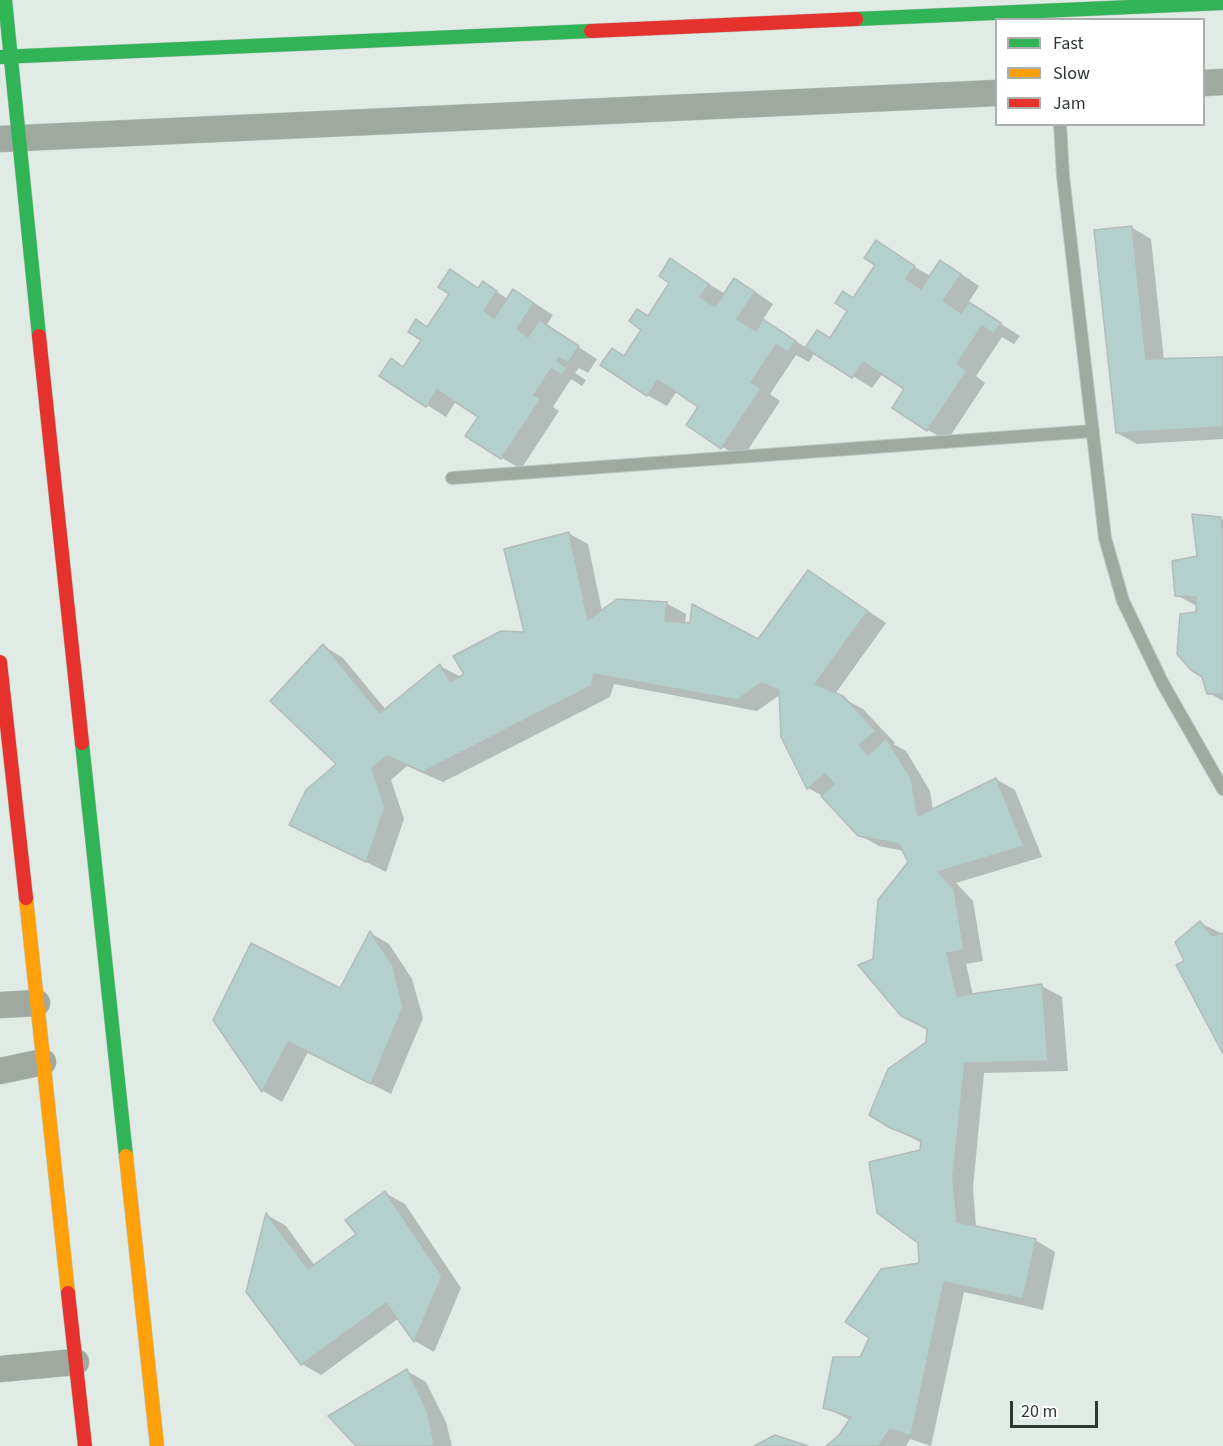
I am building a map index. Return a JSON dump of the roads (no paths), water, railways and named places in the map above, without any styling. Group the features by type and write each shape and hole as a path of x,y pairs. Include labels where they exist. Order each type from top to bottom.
{"street":[{"path":"5,0 9,139 157,1446"},
{"path":"5,57 1223,3"},
{"path":"1205,83 1223,82"},
{"path":"9,139 995,93"},
{"path":"0,662 85,1446"},
{"path":"0,1005 37,1003"},
{"path":"0,1071 43,1062"},
{"path":"0,1369 76,1362"}],"lane":[{"path":"1060,126 1063,177 1105,538 1124,601 1163,684 1223,789"},
{"path":"453,478 1092,431"}]}
